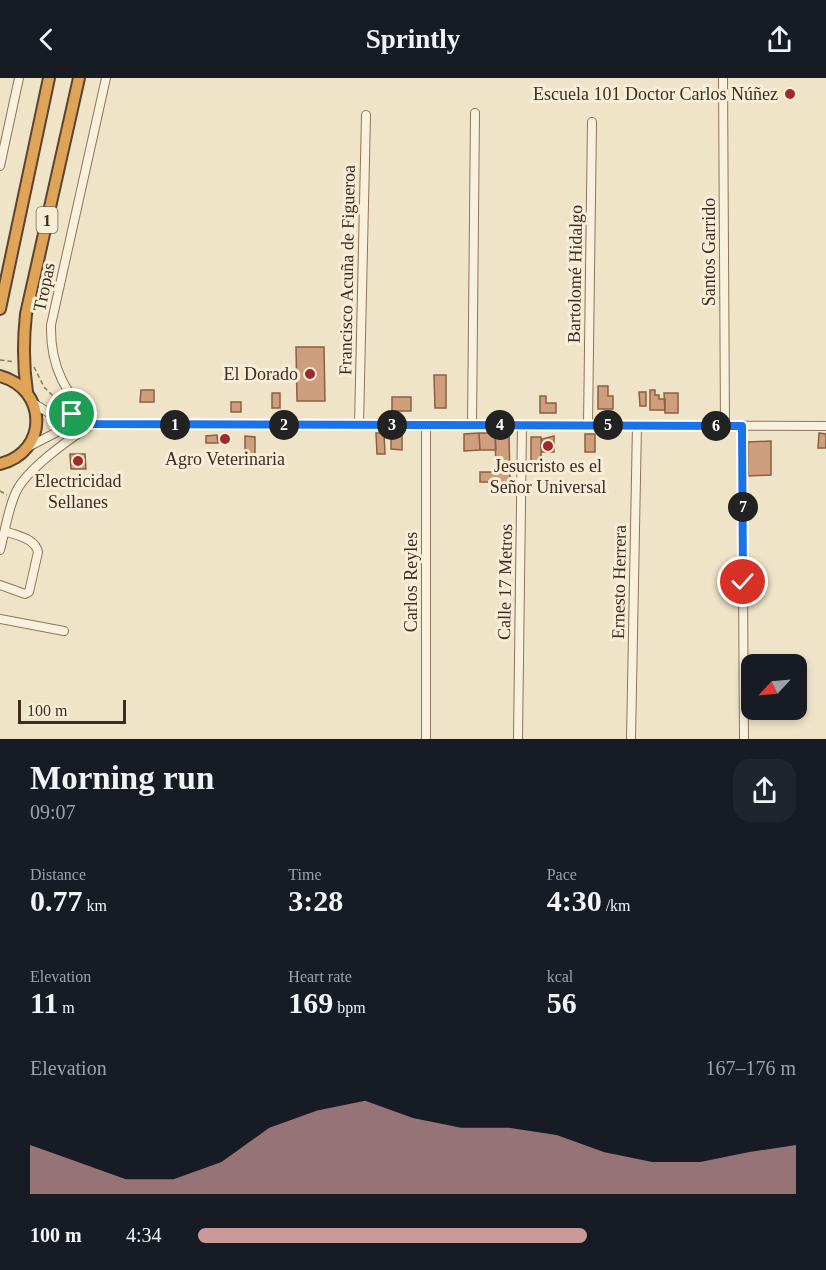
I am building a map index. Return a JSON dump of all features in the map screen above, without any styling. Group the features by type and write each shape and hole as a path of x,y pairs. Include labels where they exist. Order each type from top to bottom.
{"highway":[{"name":"1","path":"0,309 49,78"},
{"name":"1","path":"27,392 26,314 79,78"},
{"path":"0,376 11,379 27,392 33,403 36,427 26,448 1,465"}],"street":[{"path":"0,166 19,78"},
{"name":"Tropas","path":"92,424 70,396 55,366 51,325 106,78"},
{"name":"Santos Garrido","path":"723,78 725,426"},
{"path":"472,425 475,113"},
{"name":"Francisco Acuña de Figueroa","path":"358,425 366,115"},
{"name":"Bartolomé Hidalgo","path":"588,425 592,122"},
{"path":"33,403 51,414 92,424"},
{"path":"0,550 14,498 23,480 74,436 92,424"},
{"path":"26,448 54,432 92,424 826,426"},
{"name":"Carlos Reyles","path":"426,425 426,739"},
{"name":"Calle 17 Metros","path":"518,739 522,425"},
{"name":"Ernesto Herrera","path":"631,739 637,425"},
{"path":"742,426 744,739"},
{"path":"0,585 25,594 29,592 38,552 36,546 29,540 5,531"},
{"path":"0,619 64,631"}],"path":[{"path":"0,360 27,362 56,401 72,414 85,415"}],"building":[{"name":"El Dorado","path":"296,347 324,347 325,401 297,401"},
{"path":"434,375 446,375 446,408 435,408"},
{"path":"598,386 608,386 608,396 613,396 613,409 598,409"},
{"path":"141,390 154,390 154,402 140,402"},
{"path":"650,390 655,390 655,395 659,395 659,399 665,399 665,410 650,410"},
{"path":"639,392 646,392 646,406 640,406"},
{"path":"272,393 280,393 280,408 272,408"},
{"path":"664,393 678,393 678,413 665,413"},
{"path":"540,396 546,396 546,403 556,403 556,413 540,413"},
{"path":"392,397 411,397 411,411 392,411"},
{"path":"231,402 241,402 241,412 231,412"},
{"path":"376,433 384,433 385,454 377,454"},
{"path":"391,433 402,433 402,450 391,449"},
{"path":"479,433 480,450 464,451 464,434"},
{"path":"479,433 495,433 496,450 480,450"},
{"path":"495,433 509,433 510,482 480,482 480,472 496,472"},
{"path":"819,433 826,434 826,448 818,448"},
{"path":"585,434 595,434 595,452 585,452"},
{"path":"217,435 218,443 206,443 206,436"},
{"path":"245,436 255,437 255,456 245,456"},
{"name":"Jesucristo es el Señor Universal","path":"554,436 554,452 541,452 542,439"},
{"path":"531,437 541,437 541,467 531,467"},
{"path":"771,441 771,475 748,476 748,442"},
{"name":"Electricidad Sellanes","path":"70,454 85,454 86,469 71,469"}],"place":[{"name":"Escuela 101 Doctor Carlos Núñez","path":"790,94"},
{"name":"El Dorado","path":"310,374"},
{"name":"Agro Veterinaria","path":"225,439"},
{"name":"Jesucristo es el Señor Universal","path":"548,446"},
{"name":"Electricidad Sellanes","path":"78,461"}],"route":[{"path":"72,414 85,415 92,424 742,426 743,582"}]}
